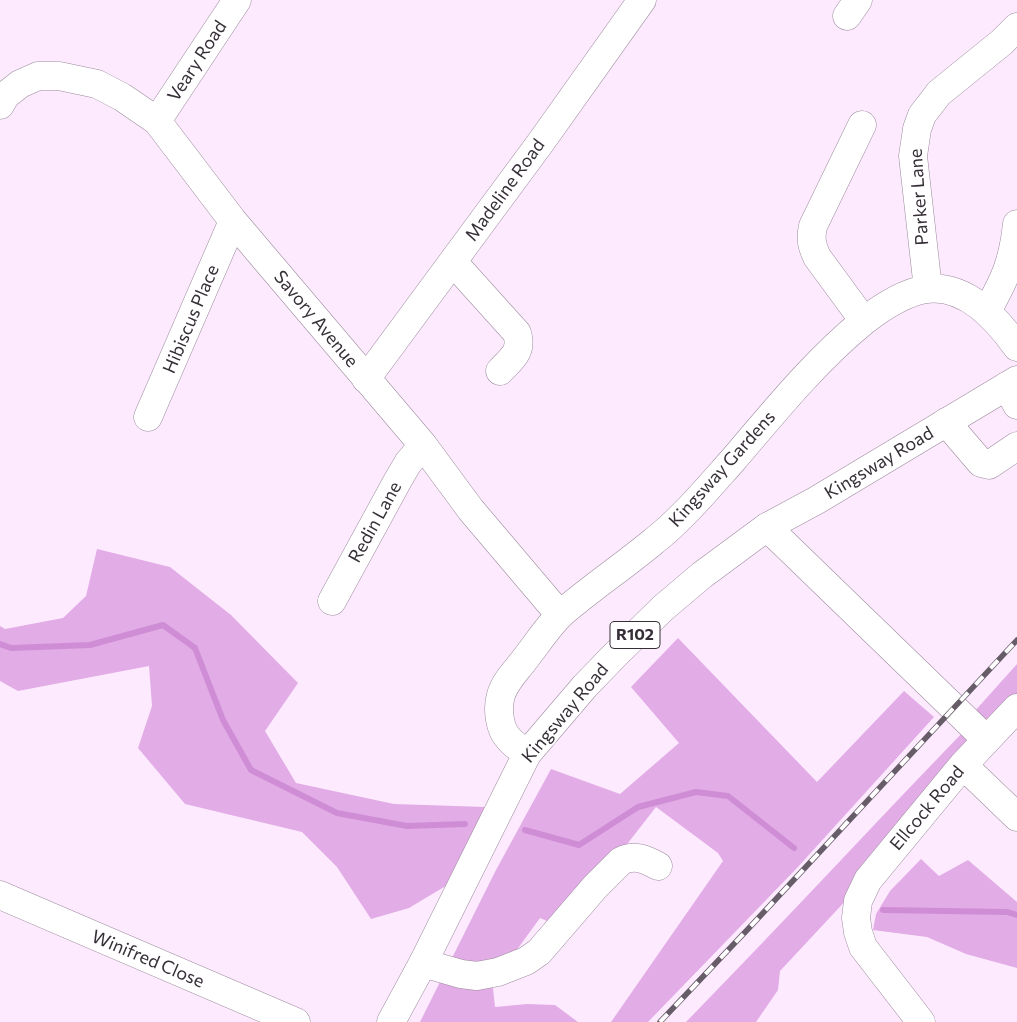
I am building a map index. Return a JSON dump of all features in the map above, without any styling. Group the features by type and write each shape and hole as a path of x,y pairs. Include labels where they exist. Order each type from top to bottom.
{"street":[{"name":"Veary Road","path":"156,122 237,0"},
{"name":"Madeline Road","path":"366,379 642,0"},
{"name":"Parker Lane","path":"928,289 913,156 916,130 922,114 939,93 1017,28"},
{"name":"Savory Avenue","path":"0,105 6,95 20,84 38,76 59,76 97,84 122,97 156,122 233,221 423,445 471,510 560,615"},
{"path":"862,125 813,226 811,236 812,245 817,257 864,321"},
{"name":"Hibiscus Place","path":"148,417 233,221"},
{"path":"988,311 1009,268 1017,224"},
{"path":"453,262 517,333 520,345 518,351 500,371"},
{"name":"Kingsway Gardens","path":"527,754 508,738 502,725 499,708 502,694 508,681 560,615 656,540 686,512 826,355 864,321 896,299 908,294 928,289 950,291 969,299 988,311 1017,347"},
{"name":"Kingsway Road","path":"391,1022 423,963 527,754 585,686 663,608 702,575 767,528 946,422 1014,390"},
{"path":"946,422 985,466 989,466 1017,446"},
{"name":"Redin Lane","path":"332,601 398,480 423,445"},
{"path":"767,528 986,739"},
{"name":"Ellcock Road","path":"921,1022 863,947 856,918 858,901 868,880 963,765 1017,708"},
{"path":"963,765 1017,817"},
{"path":"423,963 461,974 477,976 515,966 539,952 595,887 621,861 626,858 638,858 658,866"},
{"name":"Winifred Close","path":"0,895 296,1022"}],"shaded area":[{"path":"97,549 170,567 231,615 298,683 265,731 296,783 394,804 486,807 454,881 409,908 371,919 337,867 302,832 185,804 138,748 152,706 149,666 18,691 0,681 0,626 5,629 63,618 86,596"},
{"path":"678,638 817,782 904,691 934,717 797,868 648,1022 611,1022 723,861 718,853 656,807 610,866 554,924 540,918 516,951 491,970 495,1007 527,1004 555,1005 578,1022 420,1022 496,870 551,769 620,794 679,743 631,687"},
{"path":"1017,664 1017,696 987,727 974,712"},
{"path":"965,730 975,741 850,896 780,971 778,990 756,1022 686,1022 756,950"},
{"path":"921,859 939,876 968,860 1017,902 1017,968 966,954 927,937 873,930 876,914 890,891"}],"waterway":[{"path":"0,644 11,648 90,645 163,625 195,648 223,720 251,770 337,813 407,826 465,824"},
{"path":"525,830 579,845 638,807 696,792 728,796 794,848"},
{"path":"883,910 1007,912 1017,915"}],"railway":[{"path":"660,1022 1017,640"}]}
